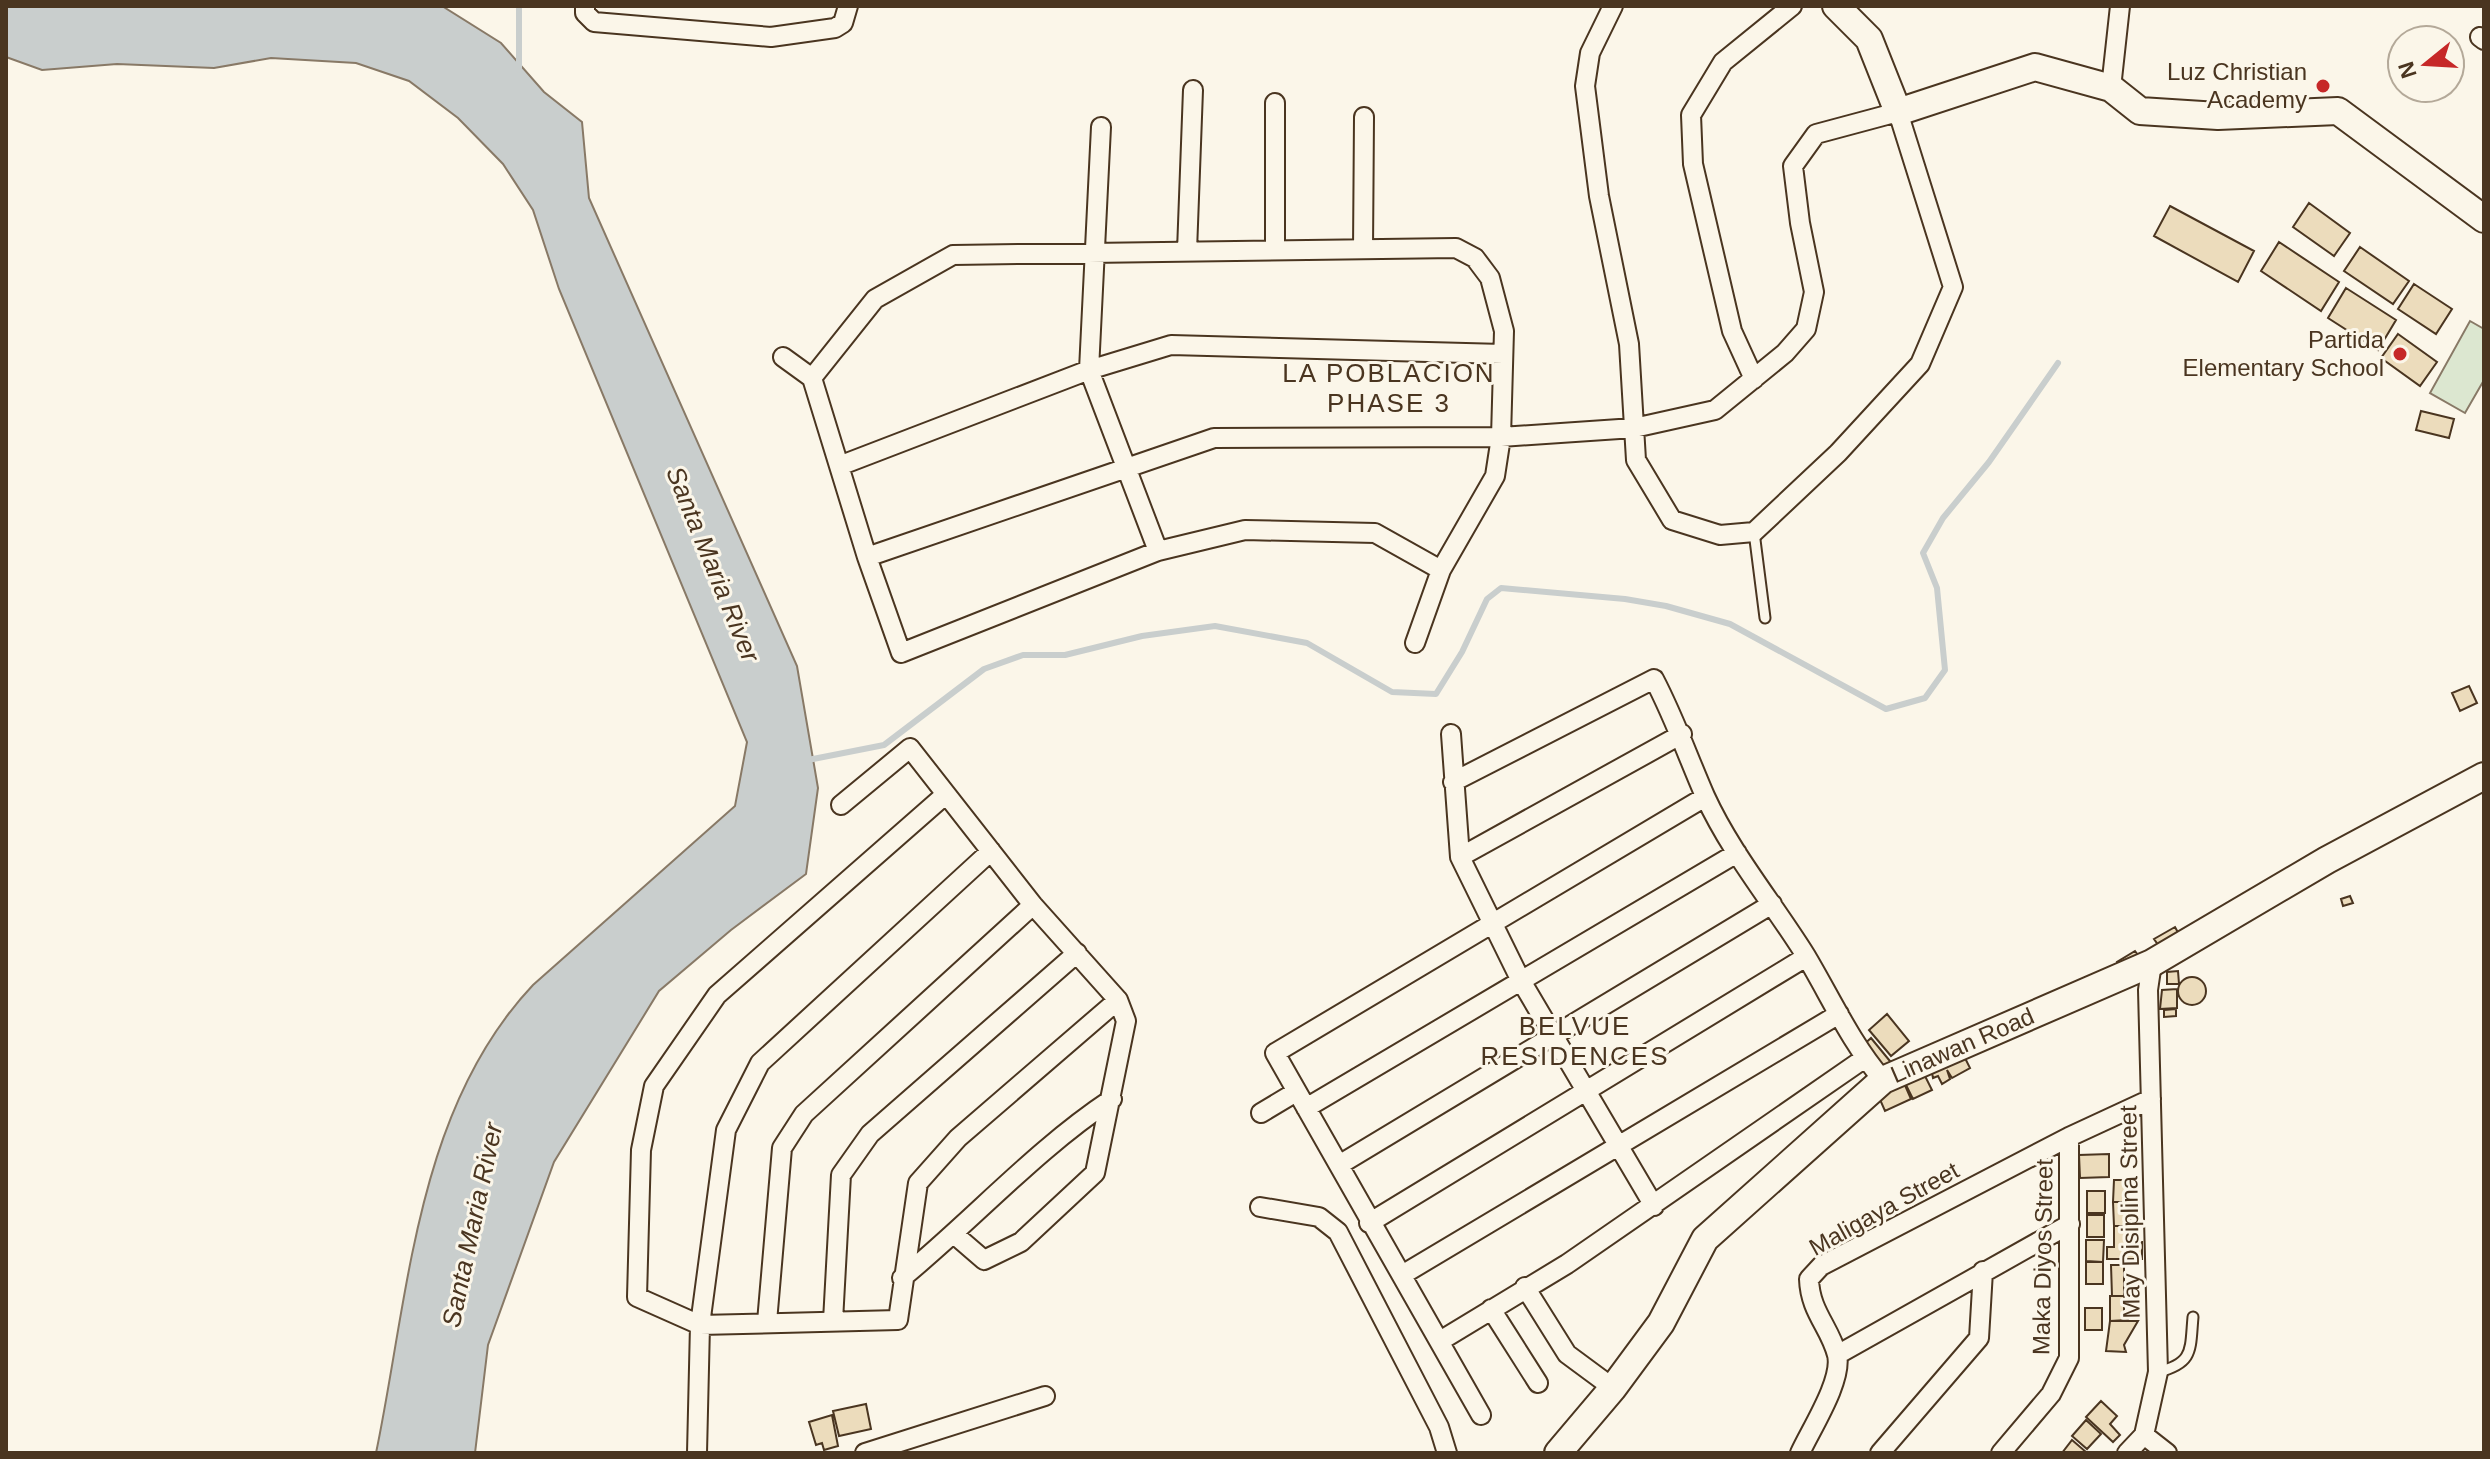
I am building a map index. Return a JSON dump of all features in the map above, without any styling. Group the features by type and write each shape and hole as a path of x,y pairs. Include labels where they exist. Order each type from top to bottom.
{"street":[{"path":"585,6 585,13 594,22 771,37 835,28 843,23 848,6"},
{"path":"1613,6 1590,53 1585,86 1599,196 1629,344 1636,460 1672,520 1720,535 1754,532 1838,453 1920,364 1953,287 1898,112 1869,39 1849,10"},
{"path":"1754,379 1732,331 1693,164 1691,115 1723,62 1792,6"},
{"path":"2111,88 2120,6"},
{"path":"867,557 1214,438 1501,437 1634,428 1715,410 1754,379 1806,329 1814,292 1800,223 1793,166 1816,134 1898,112 2035,67 2111,88 2140,111 2218,116 2338,111 2484,219"},
{"path":"1187,251 1193,90"},
{"path":"1275,103 1275,250"},
{"path":"1363,249 1364,117"},
{"path":"1101,127 1089,370 1158,551"},
{"path":"812,378 875,299 953,255 1456,248 1475,258 1490,278 1504,331 1501,437 1495,476 1441,570 1415,643"},
{"path":"839,466 1089,370 1171,345 1503,354"},
{"path":"783,357 812,378 867,557 901,653 1158,551 1245,530 1375,533 1441,570"},
{"path":"1453,782 1654,679 1682,734 1705,797 1737,853 1806,957 1865,1058 1883,1080"},
{"path":"1451,734 1460,857 1520,979 1654,1206"},
{"path":"1460,857 1682,734"},
{"path":"841,805 910,748 1033,905 1118,1000 1126,1021 1095,1173 1021,1242 984,1260 955,1235"},
{"name":"Linawan Road","path":"1558,1453 1613,1388 1661,1323 1705,1239 1883,1080 2152,963 2327,860 2484,776"},
{"path":"945,795 717,995 654,1086 641,1150 637,1297 700,1325 898,1320 902,1278 914,1228 918,1183 958,1138 1118,1000"},
{"path":"1481,1415 1275,1053 1705,797"},
{"path":"697,1453 700,1325 726,1130 760,1063 991,851"},
{"path":"1261,1113 1301,1100 1520,979 1737,853"},
{"path":"1339,1165 1772,904"},
{"path":"767,1322 782,1148 804,1114 1033,905"},
{"path":"833,1321 841,1175 870,1134 1077,953"},
{"path":"1369,1223 1806,957"},
{"name":"May Disiplina Street","path":"2144,1435 2158,1372 2148,990 2152,963"},
{"path":"1402,1275 1839,1014"},
{"path":"1440,1341 1654,1206 1865,1058"},
{"path":"902,1278 955,1235 1068,1128 1112,1099"},
{"name":"Maligaya Street","path":"1837,1355 1810,1298 1809,1279 1821,1266 2069,1137 2151,1099"},
{"name":"Maka Diyos Street","path":"2001,1453 2051,1394 2069,1358 2069,1137"},
{"path":"1260,1207 1319,1217 1338,1232 1439,1427 1447,1453"},
{"path":"1800,1453 1836,1380 1837,1355 2070,1224"},
{"path":"1880,1453 1979,1338 1983,1271"},
{"path":"1525,1287 1567,1354 1613,1388"},
{"path":"1491,1309 1538,1383"},
{"path":"865,1453 1045,1396"},
{"path":"2127,1453 2144,1435 2167,1453"}],"lane":[{"path":"1754,532 1765,618"},
{"path":"2158,1372 2181,1365 2190,1352 2193,1317"}],"green space":[{"path":"2470,321 2484,329 2484,380 2465,413 2430,393"}],"water":[{"name":"Santa Maria River","path":"6,6 442,6 501,43 544,92 582,122 589,198 797,666 818,788 806,874 731,930 659,991 554,1162 488,1345 475,1453 376,1453 409,1268 441,1146 464,1088 494,1034 533,985 735,806 747,742 559,289 533,210 503,164 458,118 409,81 356,63 271,58 214,68 117,64 42,70 6,57"}],"building":[{"path":"2309,203 2350,233 2334,256 2293,227"},
{"path":"2170,206 2254,251 2238,282 2154,236"},
{"path":"2279,242 2339,282 2321,311 2261,271"},
{"path":"2360,247 2409,281 2393,304 2344,271"},
{"path":"2414,284 2452,309 2436,334 2398,309"},
{"path":"2346,288 2396,320 2378,350 2328,318"},
{"path":"2398,334 2437,362 2420,386 2381,358"},
{"path":"2421,411 2454,419 2449,438 2416,430"},
{"path":"2469,686 2477,703 2460,711 2452,693"},
{"path":"2350,896 2353,903 2343,906 2341,899"},
{"path":"2175,927 2181,938 2161,949 2154,939"},
{"path":"2135,951 2141,959 2120,970 2117,962"},
{"path":"2178,971 2179,984 2167,984 2167,972"},
{"path":"2192,977 2202,981 2206,991 2202,1001 2192,1005 2182,1001 2178,991 2182,981"},
{"path":"2177,989 2177,1008 2160,1009 2162,990"},
{"path":"2176,1009 2176,1016 2164,1017 2164,1010"},
{"path":"1887,1014 1909,1041 1891,1056 1869,1030"},
{"path":"1871,1038 1894,1066 1884,1075 1861,1047"},
{"path":"1963,1054 1970,1068 1952,1078 1947,1070 1950,1079 1942,1084 1938,1076 1933,1078 1932,1073"},
{"path":"1922,1070 1932,1090 1913,1099 1903,1079"},
{"path":"1904,1083 1911,1099 1885,1111 1878,1095"},
{"path":"2109,1154 2109,1177 2080,1178 2079,1155"},
{"path":"2114,1180 2131,1180 2131,1202 2113,1202"},
{"path":"2087,1191 2105,1191 2105,1213 2087,1213"},
{"path":"2113,1202 2131,1202 2130,1226 2114,1226"},
{"path":"2087,1215 2104,1215 2104,1237 2087,1237"},
{"path":"2114,1226 2130,1226 2130,1242 2142,1242 2142,1259 2107,1259 2107,1247 2114,1247"},
{"path":"2086,1240 2104,1240 2103,1262 2086,1261"},
{"path":"2086,1262 2103,1262 2103,1284 2086,1284"},
{"path":"2111,1265 2124,1265 2124,1296 2112,1296"},
{"path":"2110,1296 2124,1296 2124,1311 2128,1320 2110,1321"},
{"path":"2085,1308 2102,1308 2102,1330 2085,1330"},
{"path":"2110,1321 2138,1321 2124,1345 2126,1352 2106,1351"},
{"path":"2101,1401 2117,1416 2110,1424 2120,1435 2113,1442 2086,1417"},
{"path":"866,1404 871,1429 839,1436 833,1411"},
{"path":"832,1415 838,1446 824,1450 822,1443 816,1445 809,1422"},
{"path":"2086,1420 2101,1434 2087,1449 2072,1436"},
{"path":"2072,1440 2086,1452 2062,1453"}],"waterway":[{"path":"519,6 519,70"},
{"path":"808,760 884,745 984,669 1023,655 1065,655 1142,636 1215,626 1307,643 1392,692 1436,694 1462,652 1487,599 1501,588 1625,599 1666,606 1730,624 1886,709 1925,698 1945,670 1937,588 1923,553 1943,518 1989,462 2058,363"}],"place":[{"name":"Luz Christian Academy","path":"2323,86"},
{"name":"Partida Elementary School","path":"2400,354"}],"district":[{"name":"LA POBLACION PHASE 3","path":"1389,388"},
{"name":"BELVUE RESIDENCES","path":"1575,1041"}]}
